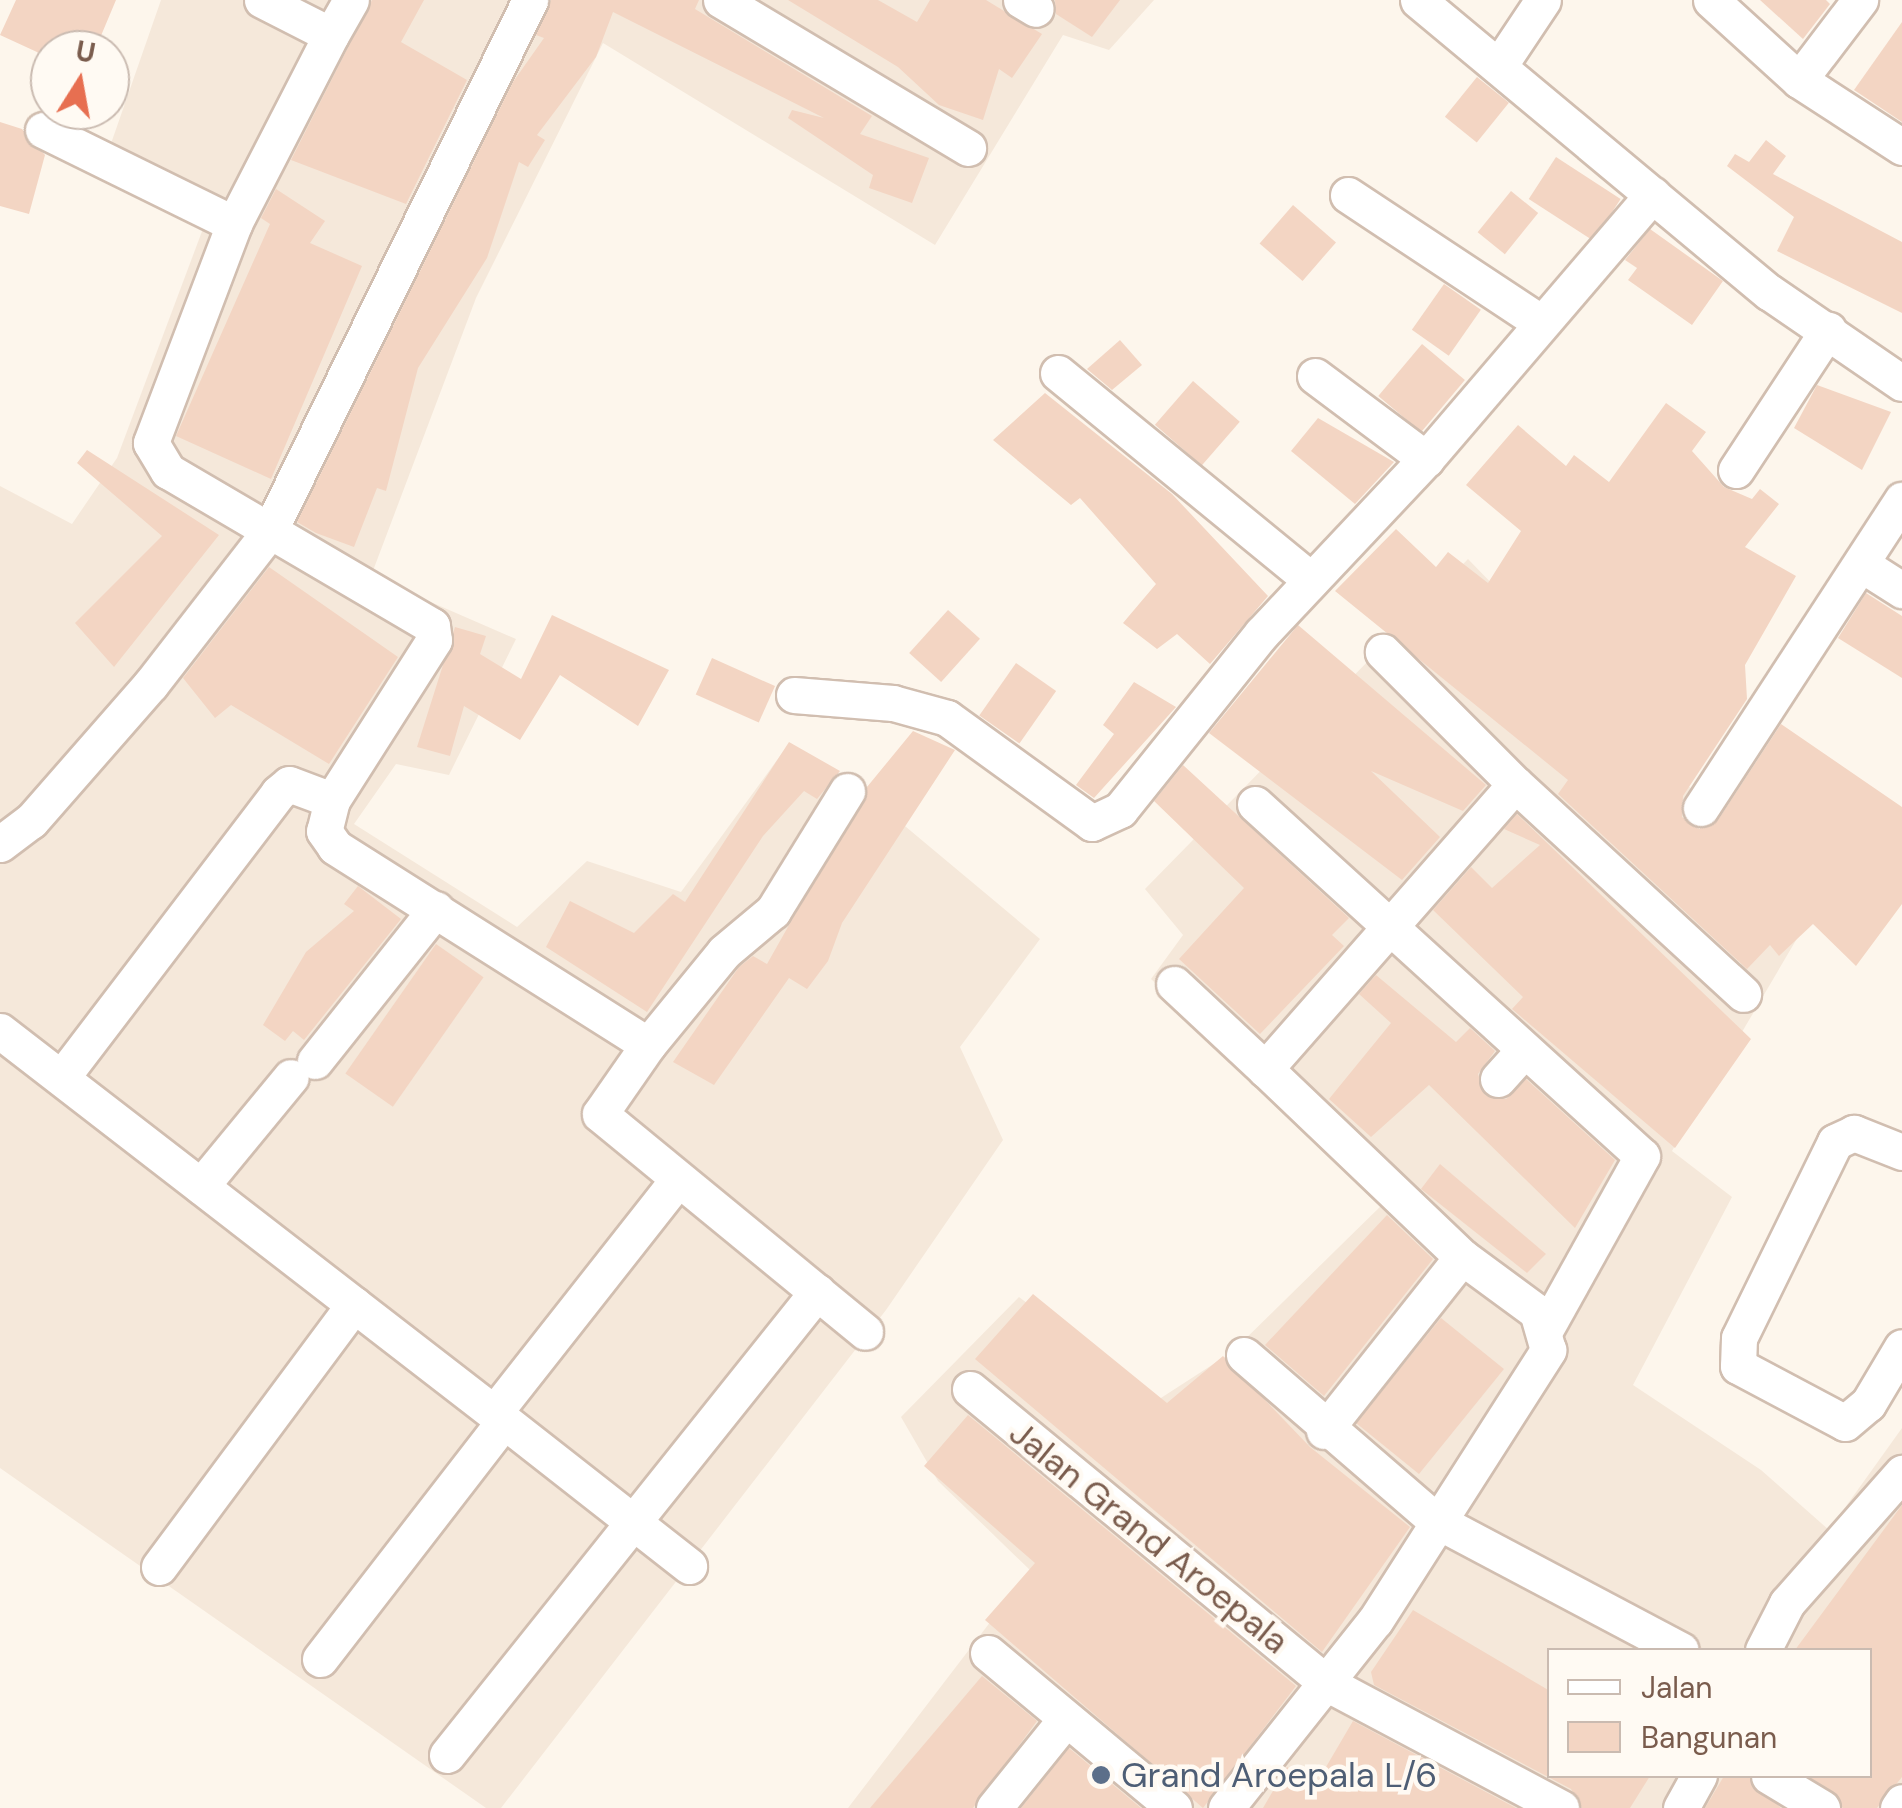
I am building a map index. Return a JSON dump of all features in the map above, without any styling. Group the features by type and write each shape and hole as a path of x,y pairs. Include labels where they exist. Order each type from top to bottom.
{"street":[{"path":"262,0 331,35"},
{"path":"351,0 234,224 151,444 168,471 432,626 434,640 332,800 324,831 335,847 648,1045"},
{"path":"0,844 31,821 150,684 269,532 530,0"},
{"path":"721,0 968,148"},
{"path":"1418,0 1652,195 1902,383"},
{"path":"1499,66 1543,0"},
{"path":"1711,0 1799,80 1902,147"},
{"path":"1799,80 1860,0"},
{"path":"43,130 234,224"},
{"path":"1348,195 1540,322"},
{"path":"794,695 893,703 946,718 1092,823 1120,810 1311,580 1426,459 1652,195"},
{"path":"1736,470 1828,330"},
{"path":"1058,373 1311,580"},
{"path":"1315,376 1426,459"},
{"path":"1701,808 1902,500"},
{"path":"1861,564 1902,590"},
{"path":"1384,652 1516,784 1742,994"},
{"path":"62,1078 278,793 289,784 332,800"},
{"path":"1265,1069 1516,784"},
{"path":"847,791 773,912 724,952 648,1045 600,1114 676,1182 864,1332"},
{"path":"1226,1808 1328,1684 1548,1350 1548,1327 1642,1156 1524,1050 1396,923 1255,804"},
{"path":"201,1186 436,909"},
{"path":"1174,984 1462,1258 1548,1327"},
{"path":"0,1031 689,1566"},
{"path":"1498,1079 1524,1050"},
{"path":"1902,1152 1854,1133 1835,1142 1739,1338 1738,1366 1844,1424 1868,1404 1902,1347"},
{"path":"320,1659 676,1182"},
{"path":"1324,1431 1462,1258"},
{"path":"447,1755 818,1292"},
{"path":"159,1567 354,1304"},
{"path":"1244,1355 1324,1431 1435,1520 1677,1648"},
{"name":"Jalan Grand Aroepala","path":"970,1389 1328,1684 1562,1808"},
{"path":"1764,1648 1787,1603 1902,1473"},
{"path":"988,1653 1174,1808"},
{"path":"994,1808 1065,1720"},
{"path":"1681,1808 1698,1778"},
{"path":"1771,1778 1822,1808"},
{"path":"1898,1808 1902,1802"}],"shaded area":[{"path":"161,0 1154,0 1109,50 1063,35 935,245 603,43 476,298 371,576 516,639 449,775 396,764 354,824 517,927 587,861 681,892 788,745 851,781 1040,939 960,1047 1003,1140 886,1310 501,1808 486,1808 0,1468 0,486 72,524 117,458 213,202 107,155 116,130 130,130 130,89"},
{"path":"1468,559 1812,913 1672,1151 1732,1197 1633,1385 1761,1470 1829,1530 1902,1428 1902,1808 848,1808 1030,1570 938,1481 901,1417 1019,1297 1104,1361 1130,1418 1232,1352 1388,1199 1151,979 1183,935 1145,889"}],"building":[{"path":"16,0 116,0 103,30 30,30 30,49 0,35"},
{"path":"372,0 424,0 401,42 467,80 406,204 291,160"},
{"path":"551,0 699,0 695,9 872,116 860,134 929,158 912,203 869,188 873,175 788,118 792,110 824,118 613,12 596,57 537,135 545,140 528,167 519,162 487,258 418,368 386,491 377,488 354,547 316,533 297,522 513,82 544,38 536,35"},
{"path":"788,0 878,0 917,22 930,0 986,0 1042,34 1012,78 999,69 983,120 939,105 898,67"},
{"path":"1055,0 1120,0 1092,37 1056,14"},
{"path":"1760,0 1826,0 1830,4 1803,39"},
{"path":"1902,22 1902,122 1854,90"},
{"path":"1477,77 1509,103 1477,142 1445,117"},
{"path":"0,122 22,129 45,155 29,214 0,206"},
{"path":"1766,140 1786,156 1773,174 1902,242 1902,313 1777,251 1794,217 1727,166 1735,154 1749,162"},
{"path":"1556,157 1621,199 1593,241 1529,199"},
{"path":"276,189 325,221 310,243 362,266 271,479 176,436 270,224 261,218"},
{"path":"1511,191 1538,213 1505,254 1478,232"},
{"path":"1293,205 1336,242 1303,281 1260,243"},
{"path":"1650,229 1723,281 1692,325 1628,280 1637,268 1625,260"},
{"path":"1444,284 1481,310 1449,356 1412,330"},
{"path":"1120,340 1142,365 1112,390 1087,369"},
{"path":"1422,344 1465,380 1421,432 1378,396"},
{"path":"1193,381 1240,422 1202,465 1155,425"},
{"path":"1817,385 1891,412 1862,470 1794,428"},
{"path":"1045,393 1172,494 1268,596 1210,664 1177,634 1157,649 1123,623 1156,584 1080,498 1071,505 993,440"},
{"path":"1666,403 1706,432 1692,451 1724,487 1752,499 1760,489 1779,504 1745,547 1796,576 1745,665 1747,699 1683,796 1682,817 1699,829 1718,820 1781,724 1902,807 1902,904 1856,966 1813,924 1779,956 1770,945 1747,969 1558,794 1568,780 1335,591 1396,529 1436,567 1448,552 1488,583 1521,531 1466,485 1518,425 1566,466 1574,455 1609,482"},
{"path":"1318,418 1394,462 1355,504 1291,451"},
{"path":"87,450 219,535 114,667 75,623 162,536 77,463"},
{"path":"269,567 398,657 329,764 231,705 215,718 183,678"},
{"path":"1866,593 1902,616 1902,678 1838,638"},
{"path":"948,610 980,639 941,682 909,653"},
{"path":"552,615 669,670 638,726 560,675 520,740 464,706 450,756 417,747 455,627 486,636 480,654 521,679"},
{"path":"1298,625 1486,785 1463,811 1371,771 1440,837 1402,880 1209,733"},
{"path":"712,658 775,686 759,723 696,695"},
{"path":"1016,663 1056,691 1019,744 979,715"},
{"path":"1134,682 1176,707 1094,798 1076,785 1114,734 1103,725"},
{"path":"913,731 955,750 842,923 828,961 807,989 789,978 714,1085 673,1062 739,967 753,956 767,964 867,787"},
{"path":"789,742 840,771 817,799 804,791 763,836 647,1012 546,947 570,901 634,933 673,894 685,902"},
{"path":"1183,765 1349,918 1332,935 1344,946 1260,1034 1179,959 1244,888 1154,801"},
{"path":"1517,814 1751,1039 1675,1148 1512,1009 1523,997 1433,910 1471,867 1492,888 1540,845 1504,829"},
{"path":"358,886 401,919 304,1040 293,1031 285,1041 263,1025 306,952 354,911 344,904"},
{"path":"436,944 484,977 393,1107 345,1073"},
{"path":"1376,975 1456,1042 1470,1028 1495,1051 1478,1074 1485,1095 1506,1099 1526,1079 1615,1160 1575,1228 1429,1085 1371,1137 1329,1099 1391,1023 1359,994"},
{"path":"1440,1164 1546,1254 1527,1273 1421,1189"},
{"path":"1387,1215 1433,1259 1324,1396 1265,1345"},
{"path":"1033,1294 1167,1403 1223,1356 1310,1447 1410,1527 1322,1652 975,1359"},
{"path":"1441,1318 1504,1369 1419,1474 1356,1423"},
{"path":"968,1415 1296,1686 1203,1808 985,1620 1035,1563 924,1466"},
{"path":"1902,1505 1902,1777 1877,1808 1843,1808 1811,1778 1872,1778 1872,1648 1796,1648"},
{"path":"1413,1610 1547,1689 1547,1776 1374,1685 1371,1672"},
{"path":"982,1676 1037,1721 973,1808 870,1808"},
{"path":"1353,1721 1516,1808 1263,1808 1287,1767 1316,1784"},
{"path":"1069,1748 1141,1808 1021,1808"},
{"path":"1550,1778 1649,1778 1630,1808 1582,1808 1571,1789"},
{"path":"1723,1778 1750,1778 1781,1808 1705,1808"}],"place":[{"name":"Grand Aroepala L/6","path":"1101,1775"}]}
